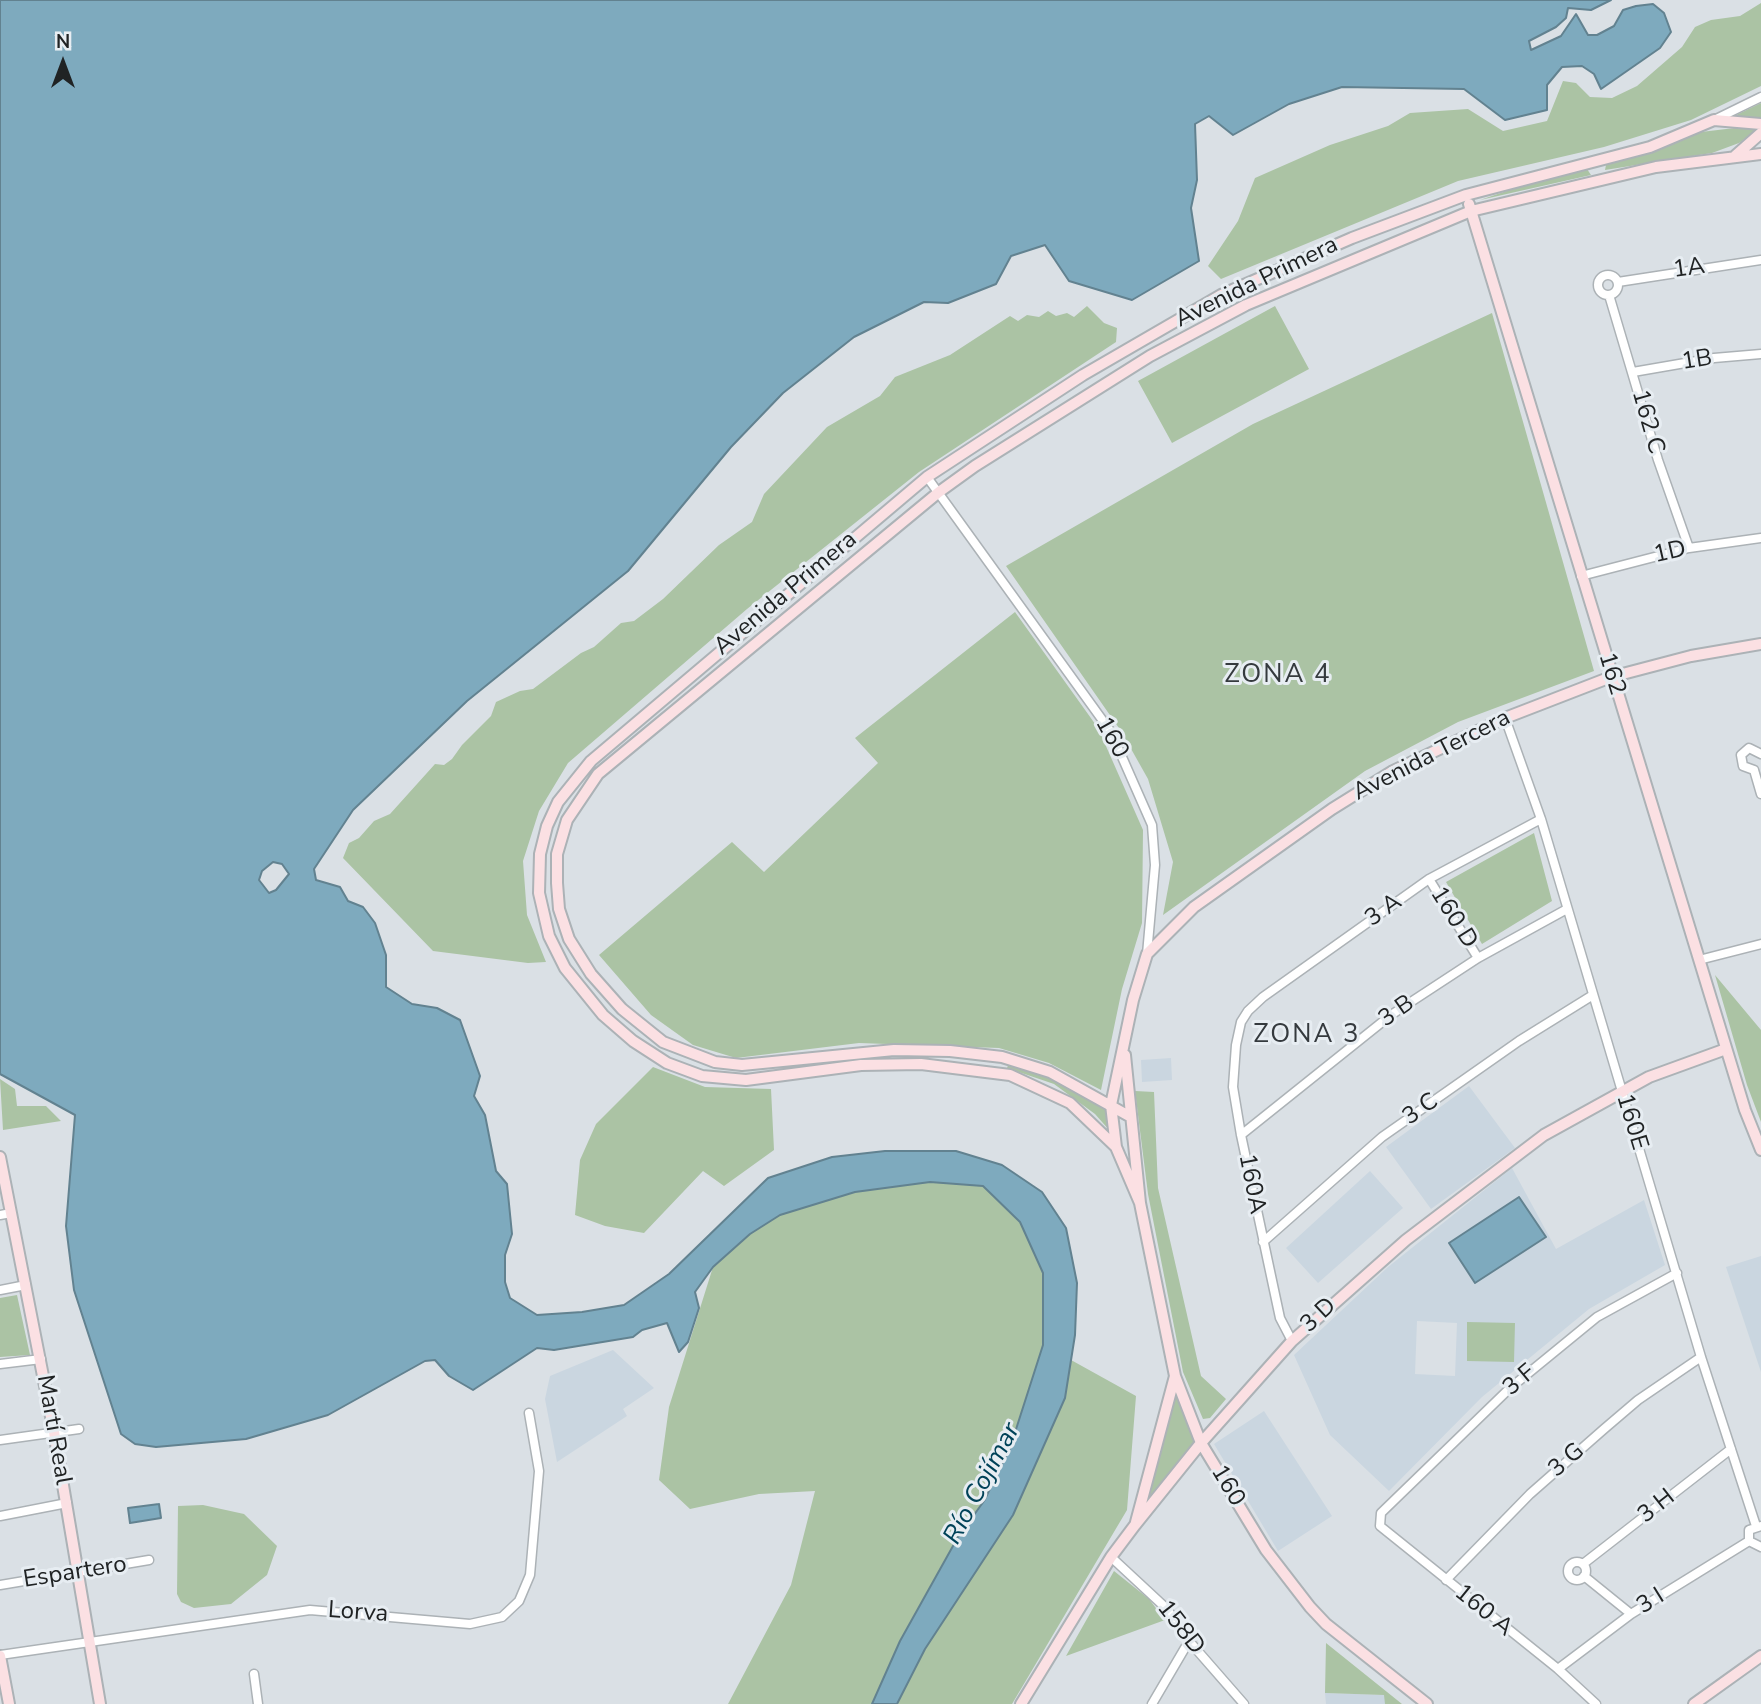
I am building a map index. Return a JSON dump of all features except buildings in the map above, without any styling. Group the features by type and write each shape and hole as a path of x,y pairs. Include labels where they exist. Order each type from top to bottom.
{"street":[{"path":"1714,120 1761,97"},
{"name":"Avenida Primera","path":"1116,1147 1070,1103 1010,1075 909,1064 861,1065 746,1080 702,1076 667,1063 633,1041 603,1015 565,968 549,936 539,893 540,854 547,826 558,802 591,761 755,619 927,477 1083,375 1221,295 1352,238 1466,195 1650,147 1714,120 1761,124"},
{"path":"1735,156 1761,133"},
{"name":"Avenida Primera","path":"1129,1116 1050,1072 1002,1057 950,1051 847,1053 773,1063 715,1062 663,1042 622,1009 580,959 559,909 557,854 567,820 602,771 939,492 975,466 1150,356 1245,305 1471,211 1600,180 1735,156 1761,154"},
{"path":"1595,161 1600,180"},
{"name":"162","path":"1466,195 1699,960 1761,1150"},
{"name":"1A","path":"1618,282 1761,260"},
{"path":"1610,275 1618,282 1618,289 1609,295 1599,291 1601,278 1610,275"},
{"name":"162 C","path":"1609,295 1689,548"},
{"name":"1B","path":"1633,372 1714,358 1761,354"},
{"name":"160","path":"927,477 1111,732 1147,810 1155,865 1147,954 1133,1000 1111,1105 1116,1147 1140,1203"},
{"name":"1D","path":"1581,576 1689,548 1761,538"},
{"path":"755,619 768,632"},
{"name":"Avenida Tercera","path":"1147,954 1194,907 1332,808 1394,771 1505,718 1612,677 1691,656 1761,644"},
{"name":"160E","path":"1505,718 1541,819 1701,1357 1759,1526"},
{"path":"1761,754 1749,748 1741,755 1743,766 1758,767 1761,794"},
{"path":"591,761 602,771"},
{"name":"3 A","path":"1241,1022 1263,997 1429,879 1541,819"},
{"name":"160 D","path":"1429,879 1478,958"},
{"name":"3 B","path":"1241,1135 1391,1015 1478,958 1567,909"},
{"path":"1699,960 1761,944"},
{"path":"565,968 580,959"},
{"name":"3 C","path":"1263,1242 1382,1137 1519,1041 1593,995"},
{"name":"160A","path":"1241,1022 1236,1045 1233,1087 1280,1318 1292,1341"},
{"name":"160","path":"1125,1045 1129,1116 1140,1203 1175,1376 1201,1443 1266,1550 1310,1607 1326,1624 1427,1704"},
{"name":"3 D","path":"1021,1704 1111,1557 1135,1525 1201,1443 1292,1341 1363,1275 1544,1135 1649,1077 1727,1049"},
{"path":"1116,1147 1132,1133"},
{"name":"Martí Real","path":"0,1157 5,1214 26,1285 41,1359 100,1704"},
{"name":"3 F","path":"1381,1513 1509,1389 1586,1326 1677,1273"},
{"path":"0,1290 26,1285"},
{"name":"3 G","path":"1446,1580 1530,1493 1639,1400 1701,1357"},
{"path":"0,1364 41,1359"},
{"path":"1135,1525 1175,1376"},
{"name":"Lorva","path":"0,1656 310,1610 470,1623 502,1617 519,1601 530,1575 539,1471 529,1413"},
{"path":"0,1440 79,1429"},
{"name":"3 H","path":"1583,1564 1731,1450"},
{"path":"0,1516 67,1503"},
{"name":"160 A","path":"1381,1513 1380,1526 1558,1669 1596,1704"},
{"path":"1759,1526 1749,1530 1749,1541 1754,1546 1761,1547"},
{"name":"3 I","path":"1558,1669 1631,1614 1749,1541"},
{"name":"158D","path":"1111,1557 1167,1609 1189,1641 1244,1704"},
{"name":"Espartero","path":"0,1585 149,1560"},
{"path":"1573,1562 1583,1564 1586,1569 1584,1576 1574,1579 1568,1570 1573,1562"},
{"path":"1584,1576 1631,1614"},
{"path":"1152,1704 1189,1641"},
{"path":"0,1656 9,1704"},
{"path":"1694,1704 1761,1656"},
{"path":"254,1674 258,1704"}],"shaded area":[{"path":"1171,1058 1172,1080 1142,1082 1141,1060"},
{"path":"1469,1086 1515,1148 1431,1209 1386,1147"},
{"path":"1512,1168 1556,1249 1644,1200 1665,1265 1589,1309 1482,1397 1389,1491 1330,1435 1294,1355 1388,1267","holes":["1417,1321 1457,1323 1455,1376 1415,1374"]},
{"path":"1370,1171 1403,1208 1318,1283 1286,1248"},
{"path":"1761,1256 1761,1372 1726,1267"},
{"path":"613,1350 654,1388 623,1409 627,1416 557,1462 545,1399 550,1376"},
{"path":"1264,1411 1332,1516 1278,1551 1214,1444"},
{"path":"1325,1693 1385,1695 1385,1704 1326,1704"}],"green space":[{"path":"1761,3 1761,86 1691,120 1604,147 1458,181 1221,279 1208,266 1238,221 1255,178 1330,145 1388,126 1410,113 1468,109 1503,131 1547,121 1563,81 1576,83 1590,97 1612,98 1637,86 1682,47 1695,27 1711,20 1740,16"},
{"path":"1761,103 1761,118 1732,117"},
{"path":"1743,127 1759,129 1739,143 1712,153 1605,170 1606,165 1701,132"},
{"path":"1587,169 1591,175 1480,200 1542,179"},
{"path":"1087,306 1104,323 1117,328 1116,342 919,472 747,609 568,763 539,811 523,861 527,915 546,962 528,963 433,951 343,858 349,843 359,838 374,821 390,814 435,764 444,765 452,759 491,716 496,702 520,691 533,689 581,653 594,647 621,623 634,621 663,599 719,545 752,522 764,494 827,427 880,396 895,377 950,355 1010,316 1018,321 1027,315 1039,317 1048,311 1056,316 1067,313 1074,317"},
{"path":"1275,306 1309,369 1172,443 1138,381"},
{"path":"1492,313 1594,671 1458,722 1365,771 1163,915 1173,862 1148,779 1121,731 1006,566 1253,424"},
{"path":"1015,612 1098,728 1143,830 1142,923 1122,989 1101,1090 1049,1063 999,1048 859,1043 736,1058 693,1045 651,1015 599,955 732,842 764,872 878,763 855,738"},
{"path":"1534,833 1552,901 1482,944 1446,882"},
{"path":"1715,975 1761,1030 1761,1122 1747,1085"},
{"path":"1009,1063 1057,1081 1105,1108 1110,1131 1095,1114 1054,1084 1007,1068"},
{"path":"653,1067 705,1087 771,1089 774,1150 724,1186 703,1171 644,1233 605,1226 575,1215 580,1160 596,1124"},
{"path":"0,1079 15,1089 17,1106 46,1106 61,1121 3,1130"},
{"path":"1135,1091 1154,1092 1158,1188 1201,1376 1226,1399 1210,1418 1203,1419 1183,1372 1148,1194"},
{"path":"930,1182 983,1186 1020,1222 1043,1274 1044,1345 1136,1396 1127,1510 1012,1704 728,1704 791,1585 815,1491 759,1494 690,1509 659,1480 669,1407 713,1267 750,1234 780,1215 855,1192"},
{"path":"17,1295 30,1355 0,1357 0,1298"},
{"path":"1467,1322 1515,1323 1514,1362 1467,1361"},
{"path":"1176,1394 1195,1445 1145,1504"},
{"path":"203,1505 244,1514 277,1546 267,1575 231,1604 194,1608 181,1602 177,1594 178,1506"},
{"path":"1114,1571 1149,1599 1165,1620 1066,1656"},
{"path":"1326,1643 1402,1704 1385,1704 1384,1695 1325,1693"}],"water":[{"path":"0,0 1611,0 1591,10 1568,8 1566,18 1556,27 1529,41 1531,50 1561,36 1576,14 1588,35 1597,35 1614,26 1623,10 1653,4 1664,13 1671,32 1660,48 1601,89 1594,74 1582,66 1562,67 1547,85 1547,110 1505,120 1464,89 1342,87 1289,104 1233,135 1209,116 1195,124 1197,180 1191,208 1199,261 1132,300 1069,281 1045,245 1011,256 996,284 948,303 924,302 854,337 783,393 731,447 628,571 467,701 353,810 314,869 316,880 340,887 348,901 363,907 375,923 386,955 386,987 412,1004 437,1008 460,1020 480,1076 474,1096 485,1115 496,1171 507,1184 512,1234 505,1255 505,1282 510,1298 537,1315 582,1312 624,1305 669,1274 768,1178 832,1157 885,1151 956,1151 1002,1165 1042,1192 1066,1228 1077,1283 1075,1335 1065,1398 1013,1515 925,1649 897,1704 872,1704 900,1641 958,1537 984,1501 1010,1448 1043,1345 1043,1273 1020,1222 983,1186 930,1182 855,1192 780,1215 750,1234 713,1267 695,1292 699,1308 688,1342 679,1352 667,1323 642,1330 633,1337 554,1350 537,1348 473,1390 449,1376 435,1360 425,1361 328,1415 246,1439 156,1447 135,1444 121,1434 74,1290 66,1226 75,1115 0,1074","holes":["273,862 282,864 289,874 276,890 269,893 259,880 262,871"]},
{"path":"1519,1197 1546,1237 1475,1283 1449,1243"},
{"path":"159,1504 161,1518 130,1523 128,1508"}],"district":[{"name":"ZONA 4","path":"1278,676"},
{"name":"ZONA 3","path":"1307,1036"}],"water label":[{"name":"Río Cojímar","path":"983,1484"}]}
